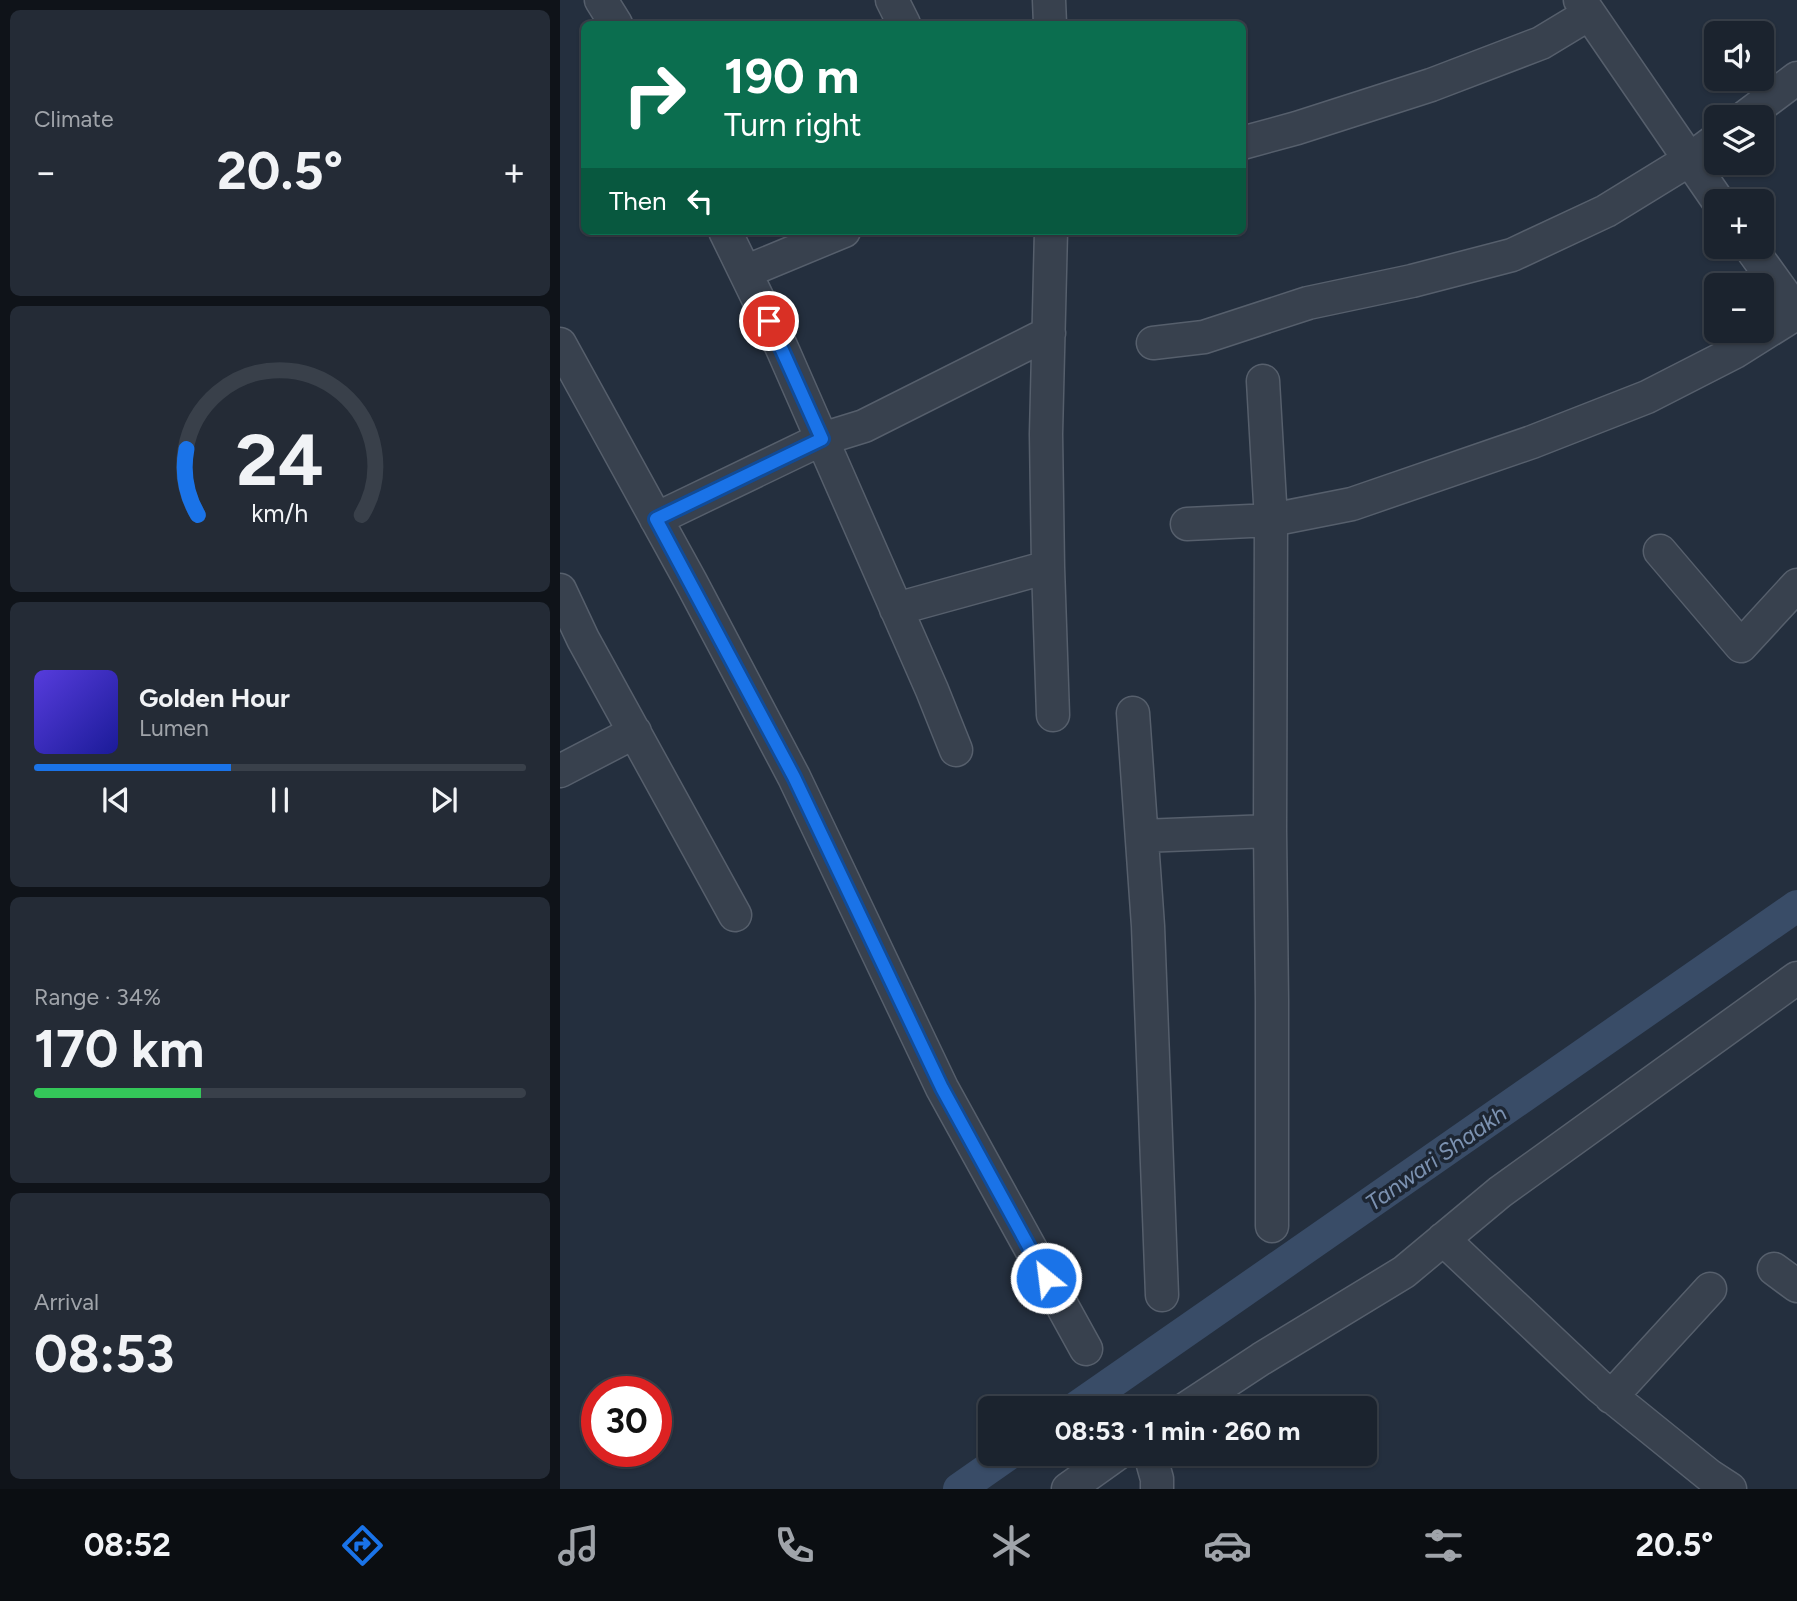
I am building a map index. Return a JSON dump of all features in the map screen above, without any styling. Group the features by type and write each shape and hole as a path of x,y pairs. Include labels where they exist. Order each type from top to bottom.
{"street":[{"path":"601,0 614,21"},
{"path":"892,0 902,21"},
{"path":"1049,0 1050,21"},
{"path":"1246,142 1431,85 1541,43 1585,7 1710,189"},
{"path":"1761,105 1797,78"},
{"path":"1153,343 1204,337 1308,303 1412,281 1512,255 1606,211 1704,149"},
{"path":"727,235 781,346 956,750"},
{"path":"745,272 834,235"},
{"path":"1051,235 1046,434 1053,715"},
{"path":"1187,524 1271,520 1352,504 1545,438 1647,397 1735,352 1797,312 1759,259"},
{"path":"656,519 822,439 864,426 1049,333"},
{"path":"563,356 656,519 794,777 942,1088 1086,1349"},
{"path":"1263,381 1271,520 1272,1226"},
{"path":"1660,551 1741,646 1797,585"},
{"path":"896,609 1048,566"},
{"path":"560,590 583,639 736,915"},
{"path":"1133,713 1148,926 1161,1295"},
{"path":"560,771 635,732"},
{"path":"1142,836 1270,831"},
{"path":"1205,1396 1404,1272 1500,1192 1797,978"},
{"path":"1443,1239 1611,1397 1730,1489"},
{"path":"1611,1397 1710,1289"},
{"path":"1068,1489 1100,1466"},
{"path":"1153,1466 1157,1489"}],"waterway":[{"name":"Tanwari Shaakh","path":"1093,1396 1797,906"},
{"name":"Tanwari Shaakh","path":"959,1489 992,1466"}],"route":[{"path":"769,321 822,439 656,519 794,777 942,1088 1046,1278"}]}
